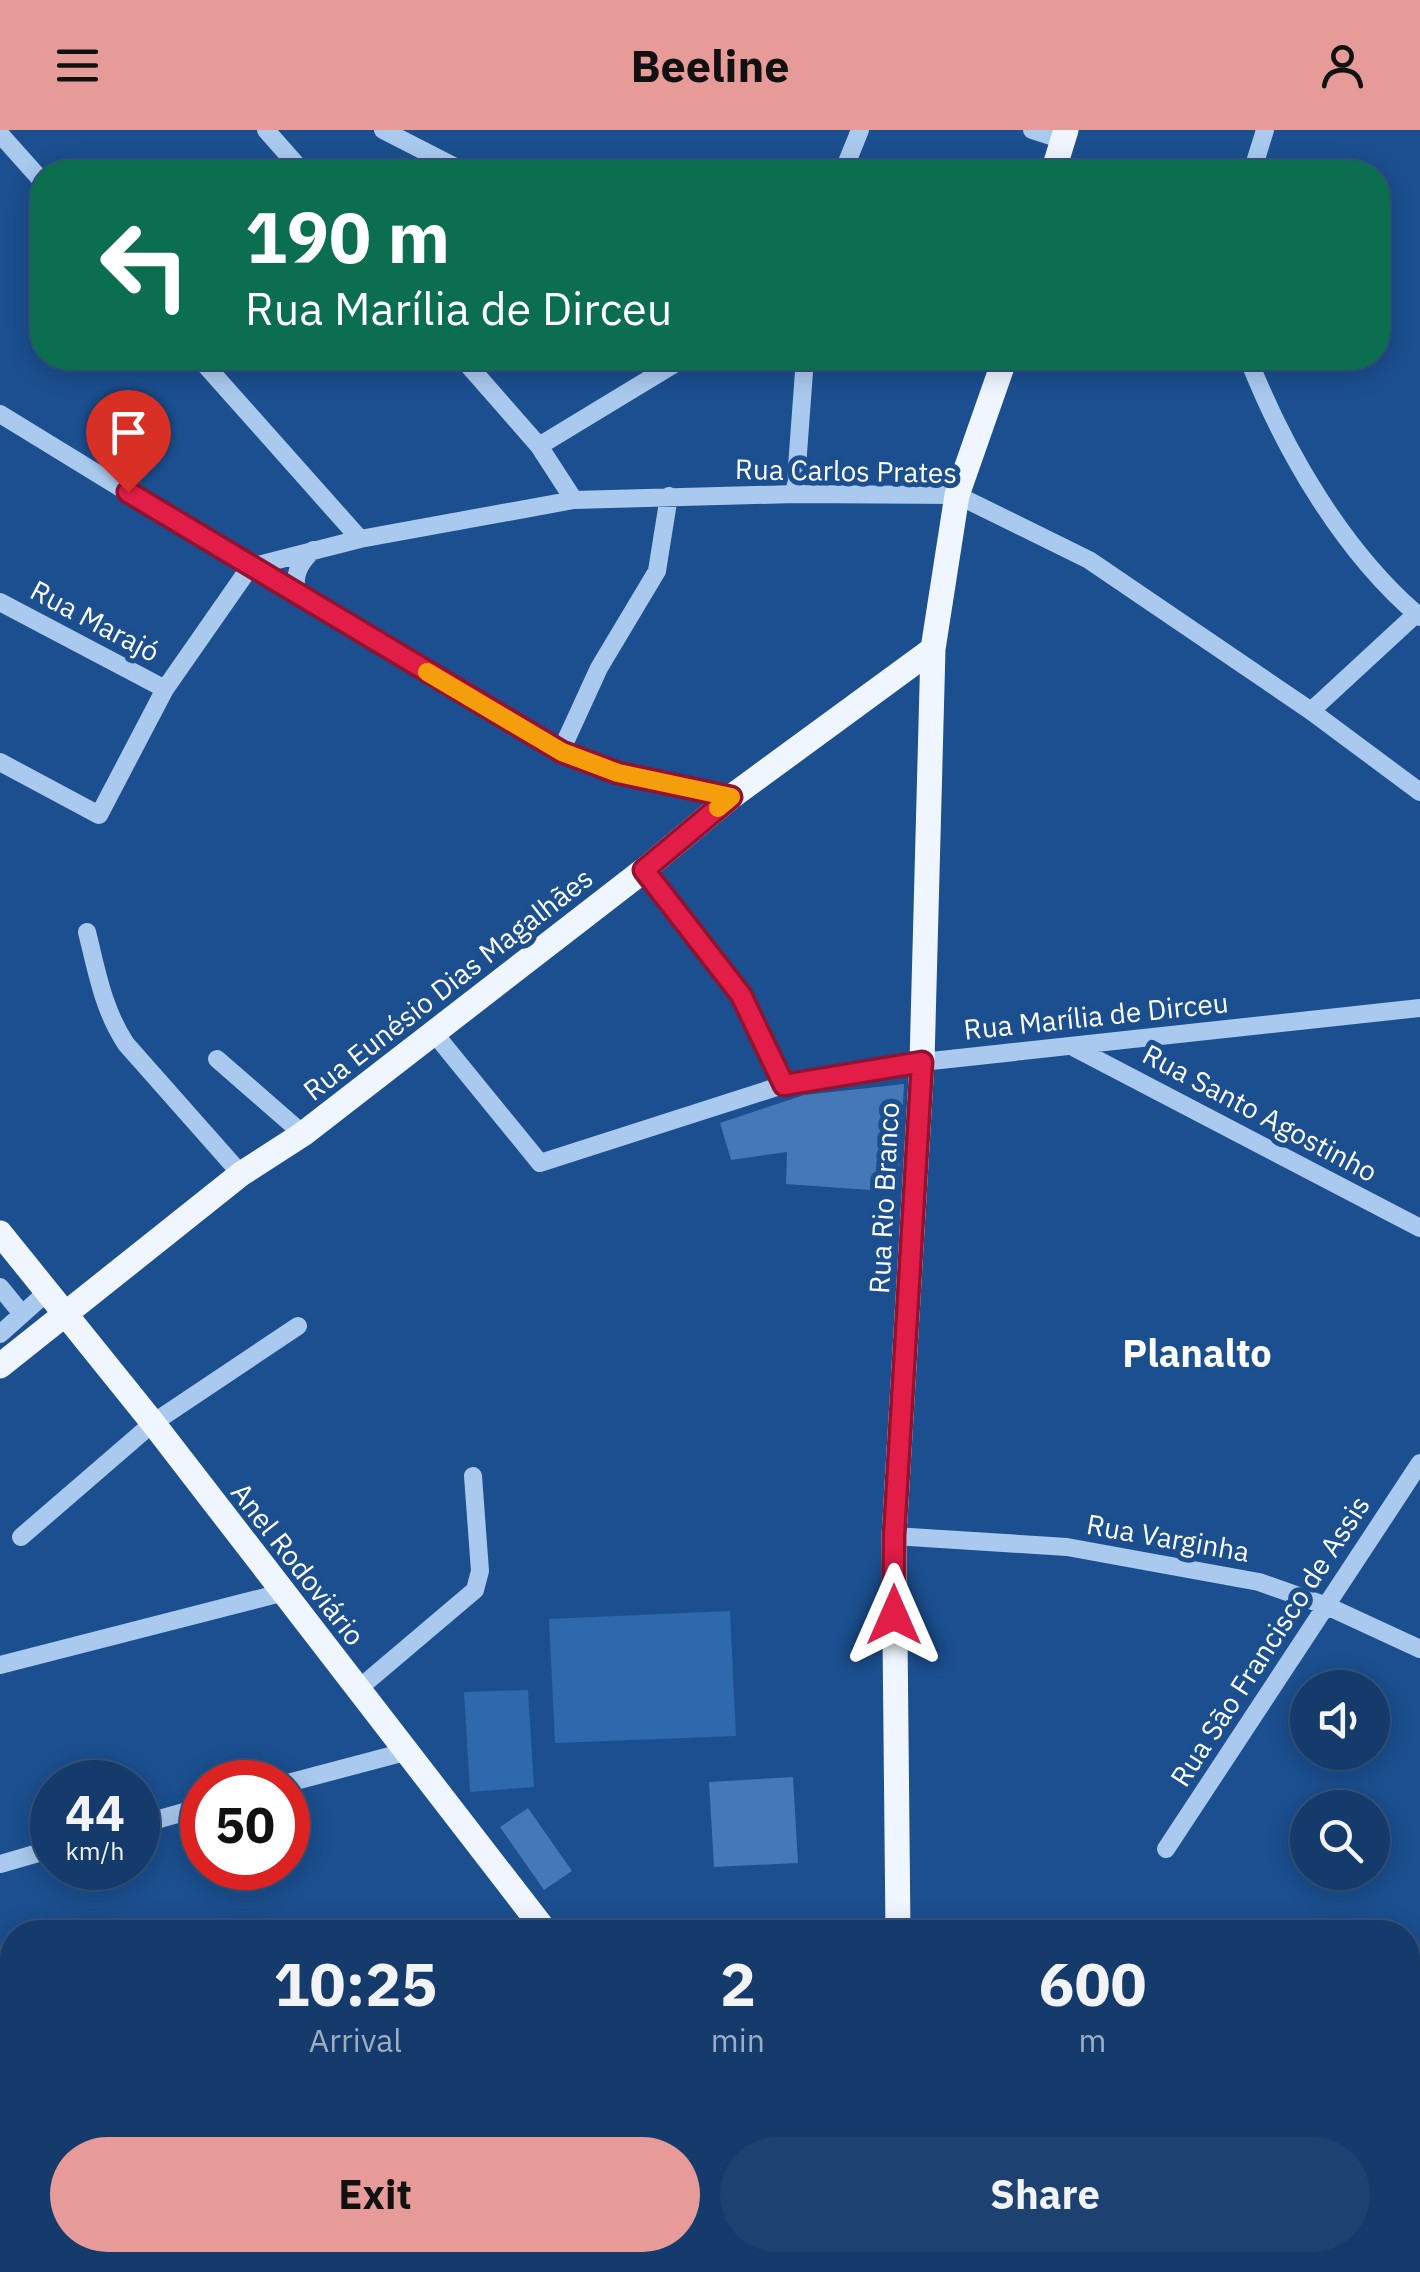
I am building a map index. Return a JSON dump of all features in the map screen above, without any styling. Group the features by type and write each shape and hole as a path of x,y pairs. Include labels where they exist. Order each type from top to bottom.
{"main road":[{"path":"1057,160 1064,135"},
{"name":"Rua Rio Branco","path":"898,1920 894,1536 922,1062 934,649 957,496 1001,370"},
{"name":"Rua Eunésio Dias Magalhães","path":"0,1366 242,1174 303,1134 644,870 731,797 934,649"},
{"name":"Anel Rodoviário","path":"0,1233 153,1423 537,1920"}],"street":[{"path":"266,130 292,160"},
{"path":"383,130 442,160"},
{"path":"848,160 860,130"},
{"path":"1032,130 1064,135"},
{"path":"1255,160 1264,130"},
{"path":"0,134 30,168"},
{"path":"210,370 360,539"},
{"path":"472,370 538,446 574,500"},
{"path":"538,446 664,370"},
{"path":"795,494 804,370"},
{"path":"1253,370 1271,418 1294,461 1367,563 1418,616 1311,711"},
{"path":"0,414 562,752 618,773 731,797"},
{"name":"Rua Carlos Prates","path":"250,567 360,539 574,500 795,494 957,496 1089,560 1311,711 1420,792"},
{"path":"562,752 600,668 656,571 669,496"},
{"path":"298,596 294,580 300,563 313,550"},
{"path":"0,762 99,815 165,689 250,567"},
{"name":"Rua Marajó","path":"0,602 165,689"},
{"path":"644,870 741,995 784,1085"},
{"path":"87,932 103,1001 113,1024 126,1044 242,1174"},
{"name":"Rua Marília de Dirceu","path":"434,1033 540,1164 784,1085 922,1062 1420,1008"},
{"name":"Rua Santo Agostinho","path":"1074,1048 1420,1228"},
{"path":"217,1059 303,1134"},
{"path":"0,1287 22,1314"},
{"path":"0,1334 46,1293"},
{"path":"21,1537 153,1423 298,1326"},
{"name":"Rua São Francisco de Assis","path":"1166,1849 1420,1463"},
{"path":"358,1690 475,1590 480,1571 472,1476"},
{"name":"Rua Varginha","path":"894,1536 1067,1547 1259,1582 1328,1606 1420,1649"},
{"path":"0,1665 281,1593"},
{"path":"310,1777 405,1752"},
{"path":"0,1864 30,1856"}],"green space":[{"path":"730,1611 736,1736 555,1743 549,1619"},
{"path":"528,1690 534,1787 470,1792 464,1692"}],"building":[{"path":"904,1084 898,1192 786,1184 787,1152 731,1160 720,1123 804,1095"},
{"path":"793,1777 798,1863 714,1867 709,1782"},
{"path":"528,1808 572,1871 544,1890 500,1827"}],"slow traffic":[{"path":"427,672 562,752 618,773 731,797 718,808"}],"district":[{"name":"Planalto","path":"1197,1354"}],"route":[{"path":"128,492 562,752 618,773 731,797 644,870 741,995 784,1085 922,1062 894,1536 894,1615"}]}
